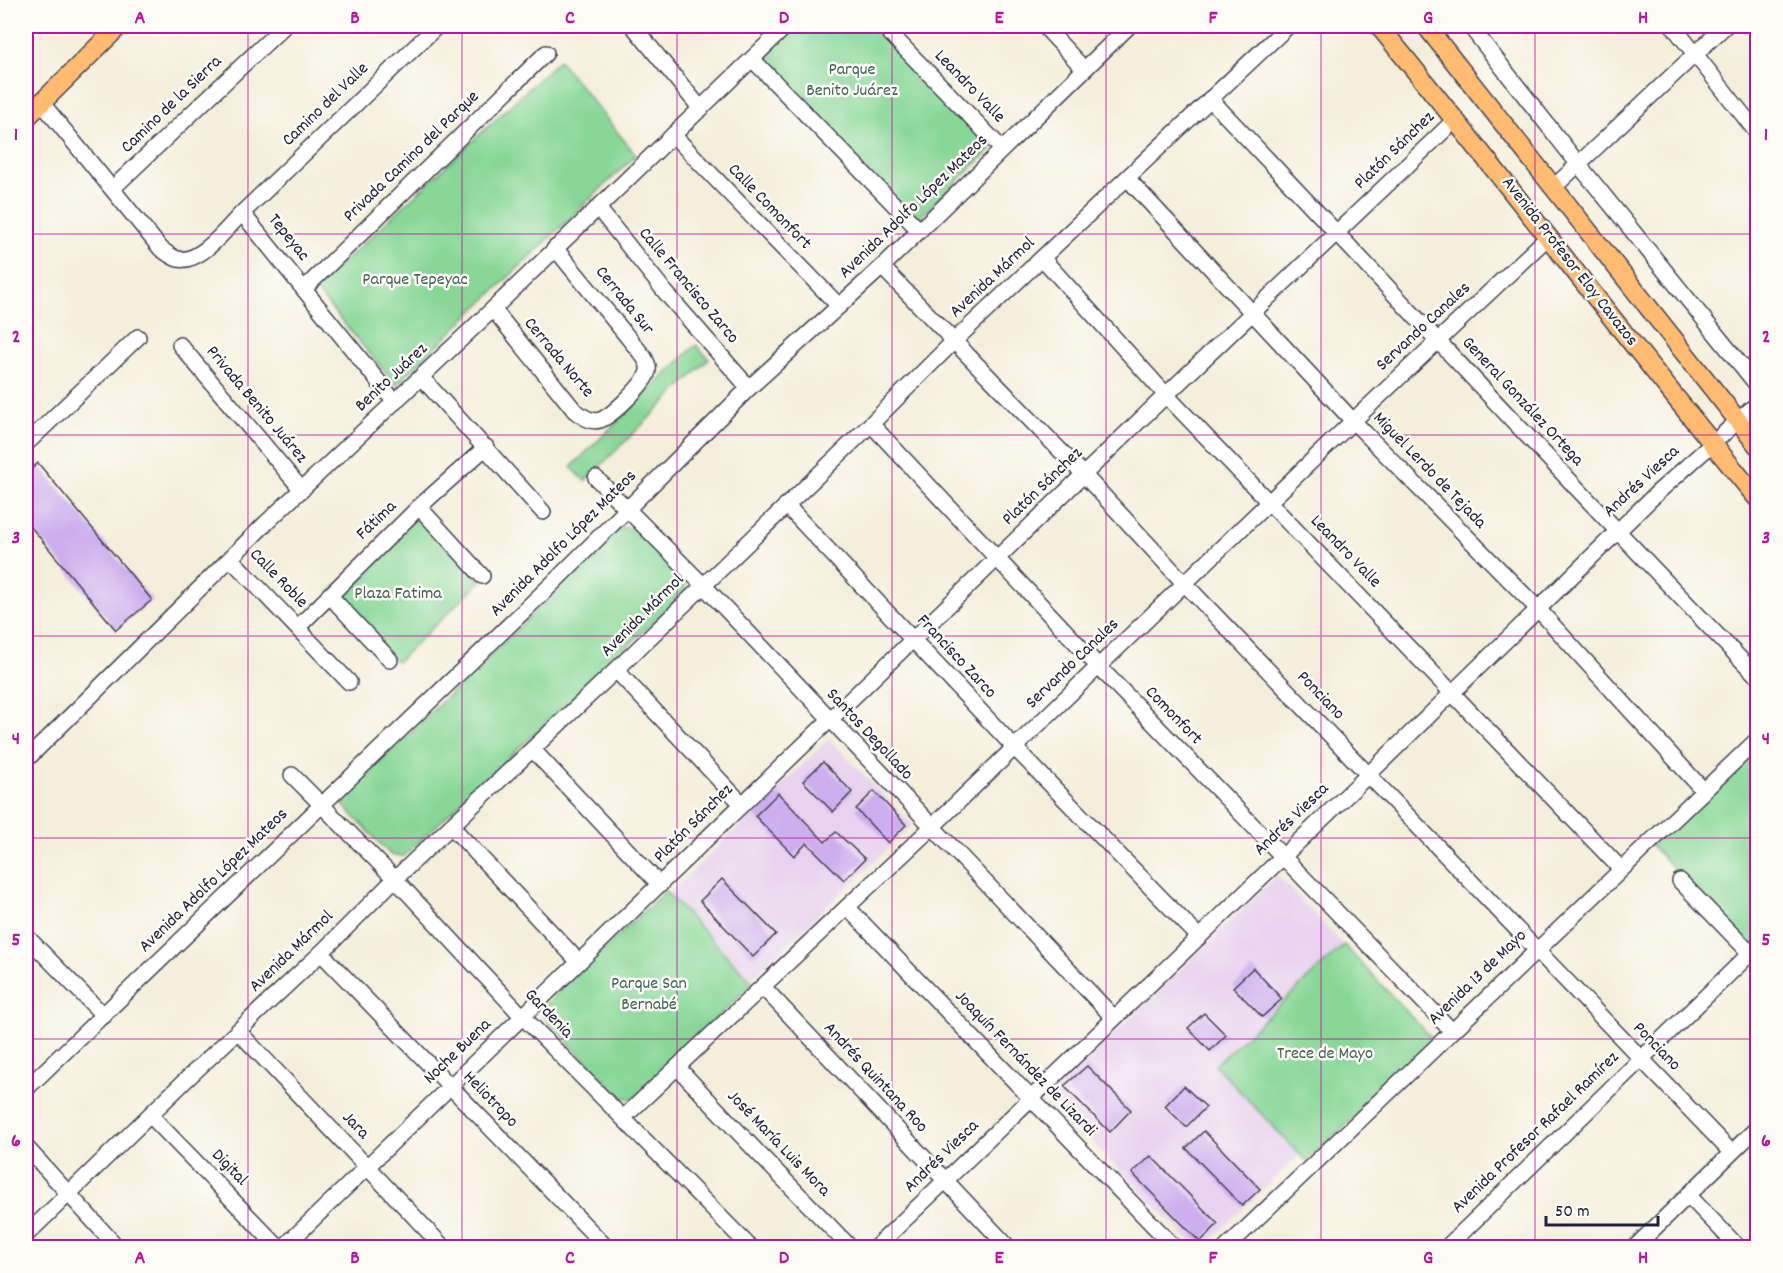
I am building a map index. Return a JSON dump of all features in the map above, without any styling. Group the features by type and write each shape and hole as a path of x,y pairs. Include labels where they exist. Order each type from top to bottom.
{"main road":[{"path":"26,118 119,26"},
{"name":"Avenida Profesor Eloy Cavazos","path":"1379,26 1456,119 1758,499"},
{"name":"Avenida Profesor Eloy Cavazos","path":"1426,26 1758,446"}],"street":[{"name":"Camino de la Sierra","path":"113,188 284,26"},
{"name":"Camino del Valle","path":"242,213 437,26"},
{"path":"633,26 701,109"},
{"name":"Benito Juárez","path":"26,760 302,490 786,26"},
{"name":"Leandro Valle","path":"883,26 1002,149"},
{"path":"1044,26 1083,68"},
{"name":"Avenida Adolfo López Mateos","path":"26,1089 487,647 749,388 882,267 1083,68 1129,26"},
{"name":"Avenida Mármol","path":"26,1235 872,424 953,342 1288,26"},
{"path":"1470,26 1758,386"},
{"path":"1673,26 1758,134"},
{"path":"1554,187 1725,26"},
{"name":"Privada Camino del Parque","path":"304,289 546,53"},
{"path":"752,59 918,229"},
{"name":"General González Ortega","path":"1210,99 1571,483 1758,677"},
{"name":"Tepeyac","path":"41,102 161,249 180,259 191,258 202,253 242,213 395,402"},
{"name":"Platón Sánchez","path":"660,885 1456,119"},
{"name":"Calle Comonfort","path":"673,135 839,306"},
{"name":"Miguel Lerdo de Tejada","path":"1126,178 1353,421 1538,609 1703,790"},
{"name":"Calle Francisco Zarco","path":"598,208 666,293 749,388"},
{"name":"Servando Canales","path":"623,1118 1015,748 1184,583 1549,236"},
{"name":"Cerrada Sur","path":"555,248 644,357 648,365 648,372 643,382 610,414 600,420"},
{"name":"Leandro Valle","path":"1043,259 1167,395 1621,869"},
{"name":"Ponciano","path":"882,267 1731,1152"},
{"name":"Cerrada Norte","path":"493,309 575,411 590,420 600,420"},
{"path":"26,444 138,337"},
{"name":"Privada Benito Juárez","path":"180,345 207,374 302,490"},
{"path":"421,377 543,512"},
{"name":"Andrés Viesca","path":"875,1248 1368,775 1657,493 1758,403"},
{"name":"Comonfort","path":"872,424 1098,666 1451,1030"},
{"name":"Fátima","path":"298,627 419,507 486,447"},
{"name":"Santos Degollado","path":"596,478 703,585 931,828 1114,1018"},
{"name":"Francisco Zarco","path":"786,506 1198,937"},
{"path":"419,507 482,576"},
{"name":"Calle Roble","path":"231,559 349,682"},
{"path":"329,595 390,660"},
{"path":"616,670 742,804"},
{"name":"Avenida 13 de Mayo","path":"1226,1248 1451,1030 1758,739"},
{"path":"533,750 660,885"},
{"name":"Gardenia","path":"292,775 395,879 522,1017 751,1248"},
{"path":"451,826 579,962"},
{"path":"1680,881 1754,950"},
{"name":"Noche Buena","path":"281,1248 660,885"},
{"name":"Joaquín Fernández de Lizardi","path":"847,907 1175,1248"},
{"path":"26,936 104,1016"},
{"name":"Avenida Profesor Rafael Ramírez","path":"1446,1248 1754,950"},
{"name":"Heliotropo","path":"321,953 607,1248"},
{"name":"Andrés Quintana Roo","path":"763,987 1009,1248"},
{"name":"Jara","path":"238,1031 444,1248"},
{"name":"José María Luis Mora","path":"678,1068 850,1248"},
{"name":"Digital","path":"150,1115 281,1248"},
{"path":"1634,1248 1758,1127"},
{"path":"26,1147 118,1248"},
{"path":"1688,1195 1739,1248"}],"shaded area":[{"path":"829,739 912,825 750,980 669,894"},
{"path":"1277,875 1344,945 1216,1064 1301,1153 1203,1247 1196,1247 1048,1098"}],"green space":[{"name":"Parque Benito Juárez","path":"789,26 876,26 991,149 915,222 752,59"},
{"name":"Parque Tepeyac","path":"559,60 636,155 396,385 315,289"},
{"path":"696,345 709,359 585,481 571,467"},
{"name":"Plaza Fatima","path":"417,512 481,581 397,662 330,592"},
{"path":"622,527 633,529 685,582 685,592 404,856 391,855 344,806 346,795"},
{"path":"1757,744 1757,941 1750,947 1650,844"},
{"name":"Parque San Bernabé","path":"665,891 753,983 633,1099 621,1097 544,1017 546,1004"},
{"name":"Trece de Mayo","path":"1344,945 1437,1044 1306,1161 1215,1065"}],"building":[{"path":"38,463 152,600 116,630 26,521 26,474"},
{"path":"823,762 852,792 833,812 803,781"},
{"path":"874,791 906,825 888,843 856,809"},
{"path":"778,793 825,842 836,832 865,859 844,880 807,843 794,856 755,816"},
{"path":"722,879 776,934 753,957 700,901"},
{"path":"1253,968 1282,999 1262,1017 1233,987"},
{"path":"1204,1013 1226,1035 1210,1051 1188,1028"},
{"path":"1087,1066 1131,1110 1110,1132 1064,1086"},
{"path":"1184,1086 1206,1107 1186,1127 1165,1106"},
{"path":"1204,1131 1260,1189 1242,1206 1186,1148"},
{"path":"1151,1156 1218,1224 1200,1242 1132,1173"}]}
